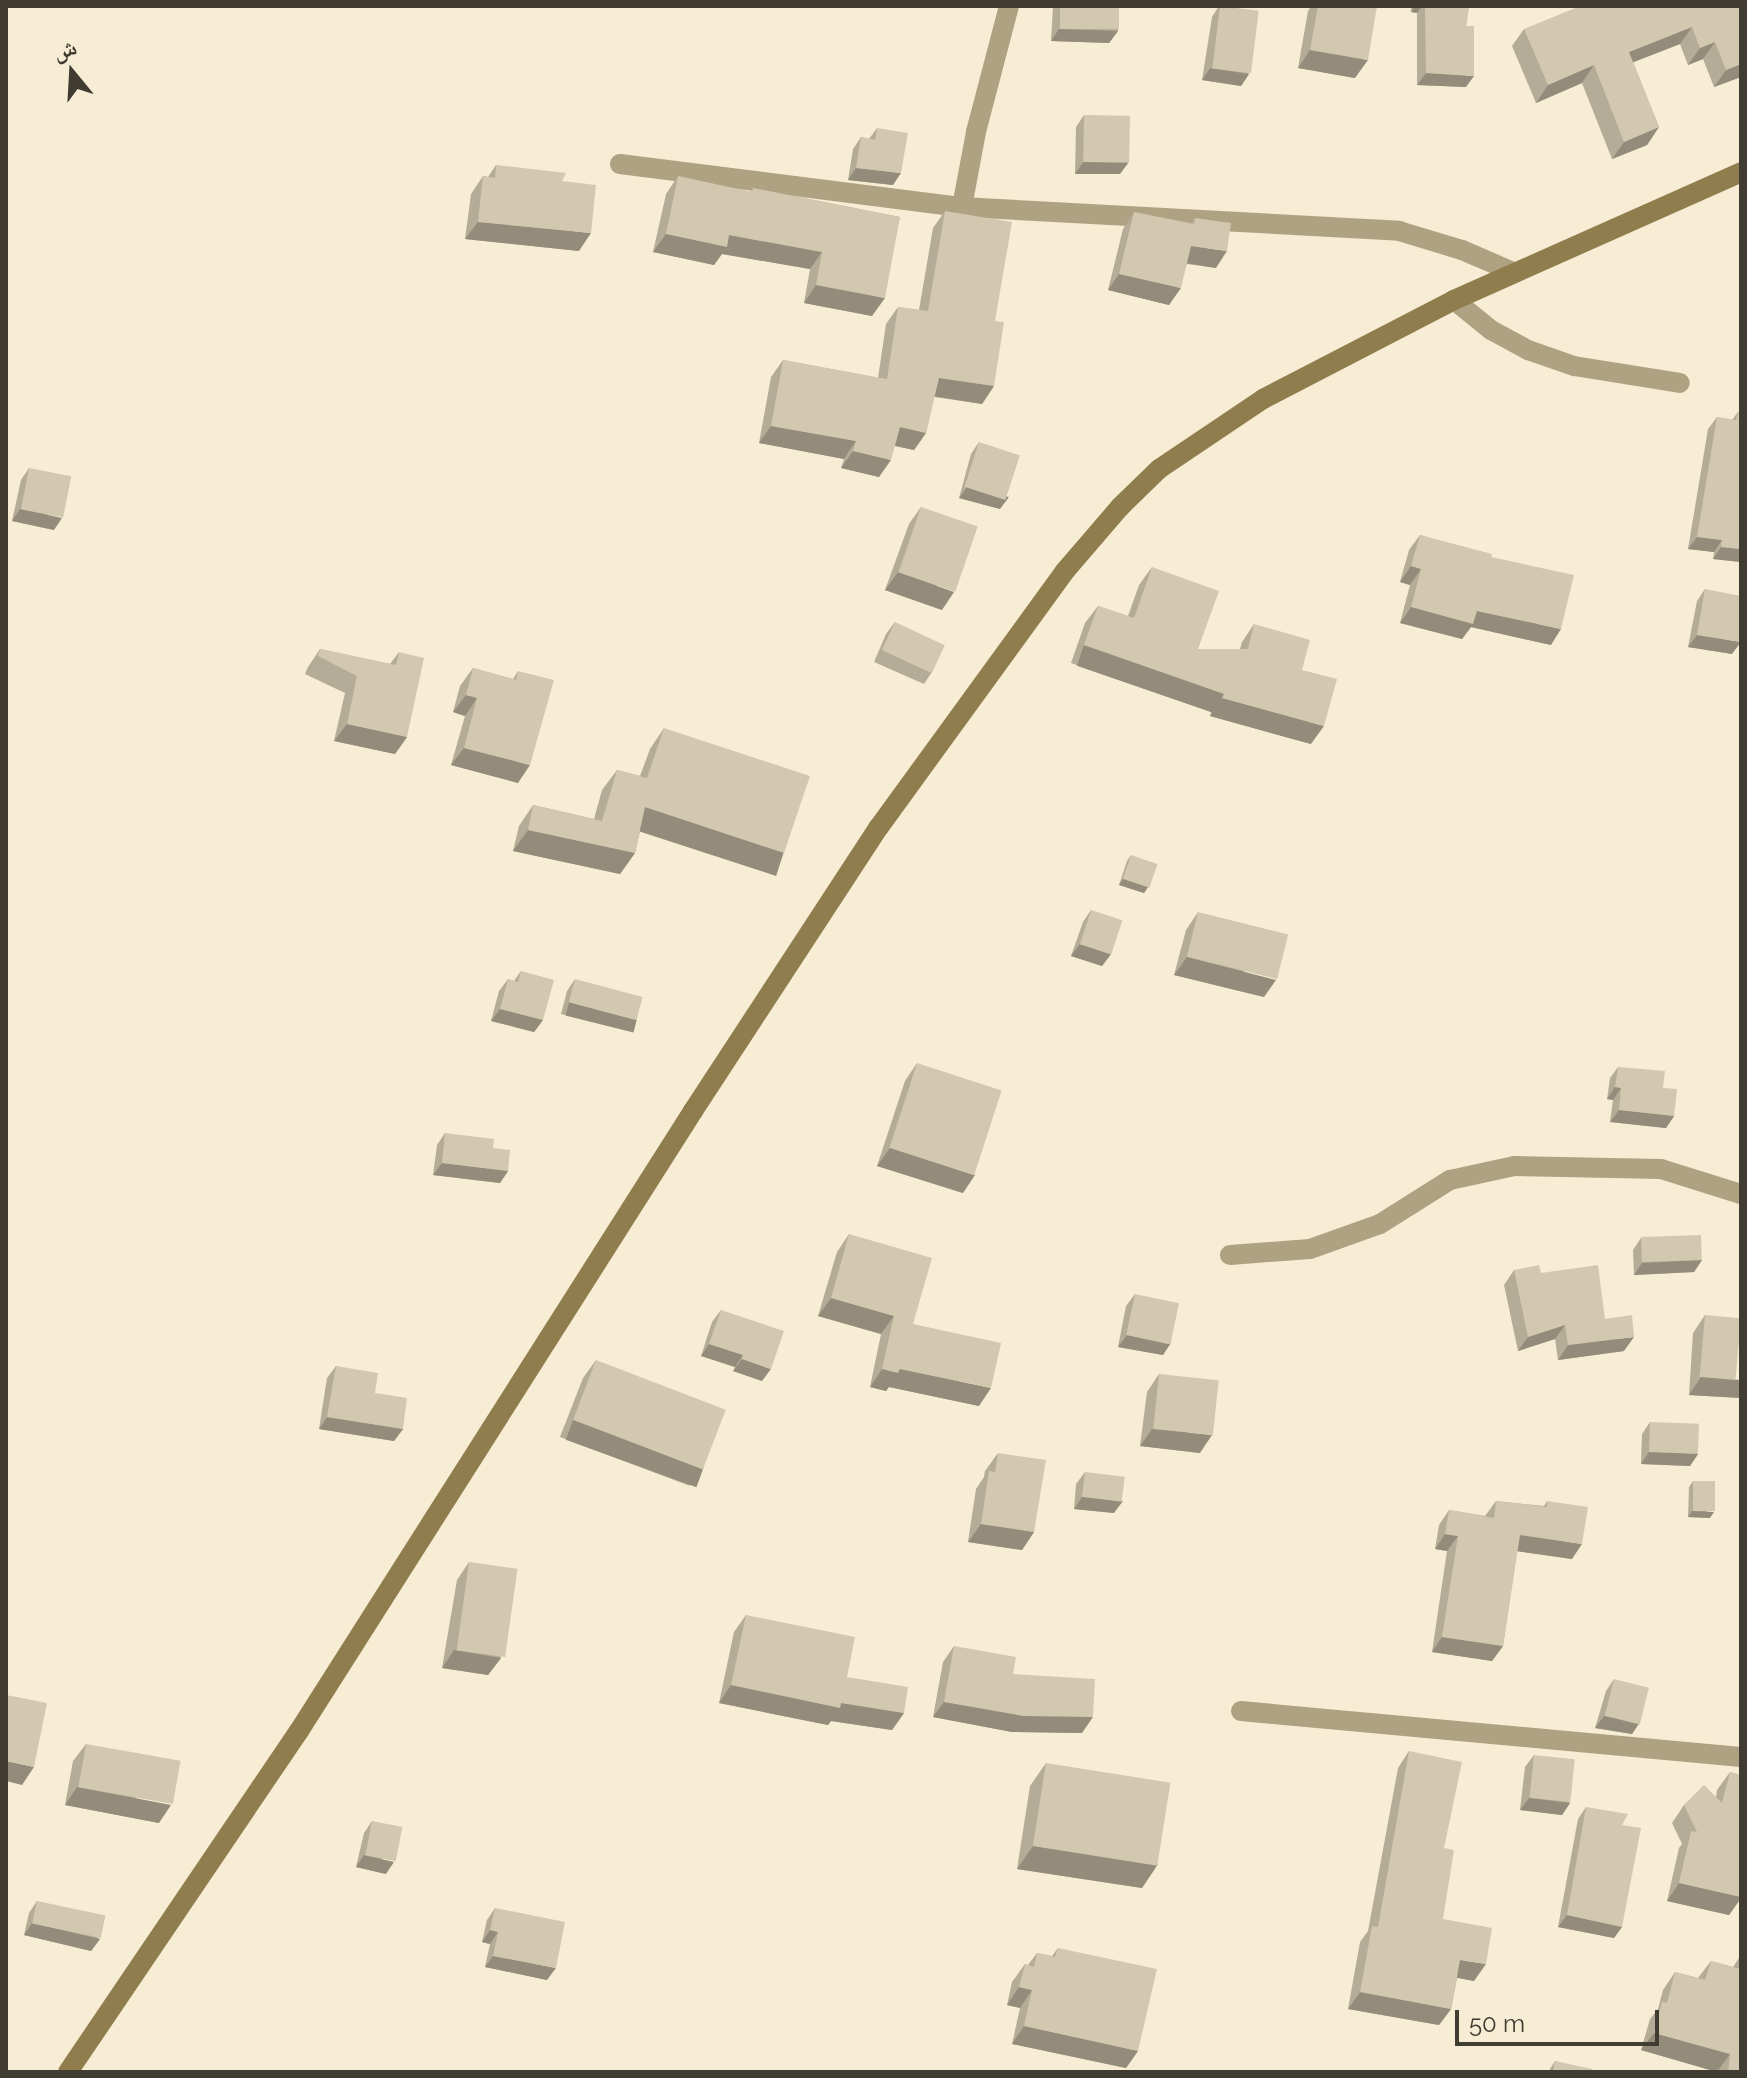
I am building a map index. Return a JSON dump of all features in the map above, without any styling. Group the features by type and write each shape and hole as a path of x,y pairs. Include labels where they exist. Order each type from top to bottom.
{"street":[{"path":"962,207 976,132 1009,6"},
{"path":"620,164 962,207 1399,231 1462,250 1513,272"},
{"path":"68,2072 291,1744 685,1124 879,827 1065,571 1120,507 1159,469 1211,431 1263,399 1454,300 1741,172"},
{"path":"1454,300 1491,330 1528,350 1574,366 1680,383"},
{"path":"1230,1255 1310,1249 1380,1224 1450,1180 1514,1166 1661,1169 1741,1194"},
{"path":"1241,1711 1741,1757"}],"building":[{"path":"1060,6 1119,6 1119,29 1060,29"},
{"path":"1220,6 1259,11 1251,73 1212,69"},
{"path":"1318,6 1377,6 1368,60 1310,50"},
{"path":"1425,6 1469,6 1466,26 1474,26 1474,76 1426,73"},
{"path":"1580,6 1738,6 1741,12 1741,64 1726,70 1715,42 1700,48 1692,27 1629,52 1659,127 1624,142 1594,65 1548,85 1524,29"},
{"path":"1084,115 1130,116 1129,163 1083,162"},
{"path":"877,128 908,133 901,173 856,168 861,137 875,140"},
{"path":"496,165 566,173 562,181 596,185 591,233 478,222 483,176 495,178"},
{"path":"678,176 900,217 885,298 816,285 822,252 729,235 727,247 666,234"},
{"path":"945,211 1012,222 995,321 1004,322 994,386 939,378 926,433 900,427 891,460 853,451 856,441 771,426 783,360 887,379 898,307 928,311"},
{"path":"1134,212 1194,224 1195,218 1231,223 1227,251 1191,246 1181,288 1119,274"},
{"path":"1738,412 1741,412 1741,549 1721,547 1722,540 1697,537 1717,417 1736,420"},
{"path":"979,442 1020,455 1005,500 964,487"},
{"path":"29,468 71,476 63,517 21,509"},
{"path":"921,507 978,527 955,592 899,572"},
{"path":"1420,535 1492,554 1491,557 1574,575 1561,629 1477,611 1473,624 1411,607 1421,569 1411,566"},
{"path":"1152,567 1219,591 1198,649 1248,649 1254,624 1310,640 1302,670 1337,679 1324,726 1222,698 1224,694 1084,645 1098,606 1134,618"},
{"path":"1705,589 1741,596 1741,642 1697,635"},
{"path":"895,622 945,645 932,673 882,650"},
{"path":"320,649 396,665 399,652 424,658 407,737 347,724 357,676 318,656"},
{"path":"473,668 516,680 518,671 554,680 530,765 464,748 477,698 466,695"},
{"path":"664,728 810,776 784,853 645,807 635,853 528,830 533,805 602,821 617,770 647,778"},
{"path":"1131,855 1157,864 1149,888 1123,879"},
{"path":"1091,910 1122,920 1111,954 1080,944"},
{"path":"1198,912 1288,934 1277,979 1187,957"},
{"path":"521,971 554,980 543,1020 500,1009 508,979 518,982"},
{"path":"575,979 643,997 636,1020 569,1002"},
{"path":"917,1063 1002,1091 974,1175 889,1148"},
{"path":"1618,1067 1665,1071 1663,1088 1677,1089 1674,1116 1619,1110 1621,1088 1615,1087"},
{"path":"445,1133 494,1139 493,1148 510,1150 508,1171 442,1163"},
{"path":"849,1234 932,1258 913,1324 1001,1343 991,1388 900,1369 898,1373 882,1369 894,1316 831,1298"},
{"path":"1701,1235 1702,1260 1642,1262 1641,1237"},
{"path":"1539,1265 1541,1273 1598,1265 1605,1319 1632,1315 1634,1337 1568,1345 1565,1325 1528,1337 1514,1270"},
{"path":"1135,1294 1179,1303 1170,1344 1126,1335"},
{"path":"721,1310 784,1331 771,1369 742,1359 743,1355 709,1344"},
{"path":"1705,1315 1741,1318 1735,1380 1700,1377"},
{"path":"596,1360 726,1410 703,1470 573,1420"},
{"path":"336,1366 378,1373 375,1393 407,1398 403,1429 327,1417"},
{"path":"1159,1374 1219,1380 1213,1435 1153,1429"},
{"path":"1650,1422 1699,1424 1698,1454 1649,1452"},
{"path":"998,1453 1046,1460 1034,1532 981,1524 989,1471 995,1472"},
{"path":"1085,1472 1125,1477 1122,1502 1082,1497"},
{"path":"1693,1481 1715,1481 1715,1511 1693,1511"},
{"path":"1496,1501 1547,1507 1547,1501 1588,1507 1582,1544 1520,1535 1503,1646 1442,1637 1458,1536 1445,1534 1449,1510 1494,1518"},
{"path":"469,1562 518,1569 505,1657 457,1650"},
{"path":"746,1615 855,1637 847,1677 908,1687 904,1713 841,1703 840,1708 731,1685"},
{"path":"954,1646 1016,1657 1013,1674 1095,1679 1093,1717 1023,1716 944,1702"},
{"path":"1614,1679 1649,1688 1640,1725 1605,1716"},
{"path":"6,1695 47,1703 34,1767 6,1761"},
{"path":"86,1744 181,1761 173,1804 78,1787"},
{"path":"1409,1751 1462,1762 1444,1848 1454,1850 1443,1919 1492,1928 1486,1964 1460,1960 1451,2009 1360,1992 1372,1926 1378,1927"},
{"path":"1534,1755 1575,1759 1570,1802 1530,1798"},
{"path":"1046,1763 1170,1783 1157,1866 1033,1846"},
{"path":"1730,1772 1741,1775 1741,1897 1679,1883 1691,1831 1697,1832 1684,1805 1704,1785 1722,1803"},
{"path":"1586,1807 1628,1814 1622,1825 1641,1828 1622,1927 1567,1915"},
{"path":"372,1821 402,1827 396,1861 365,1855"},
{"path":"37,1901 105,1916 101,1938 32,1923"},
{"path":"495,1908 565,1922 556,1968 493,1956 498,1932 490,1930"},
{"path":"1058,1948 1157,1969 1138,2051 1024,2026 1032,1990 1019,1987 1025,1964 1034,1967 1037,1953 1055,1957"},
{"path":"1711,1961 1740,1969 1741,1965 1741,2072 1728,2072 1730,2054 1654,2033 1662,2002 1667,2003 1675,1972 1705,1980"},
{"path":"1555,2061 1592,2069 1592,2072 1553,2072"}]}
